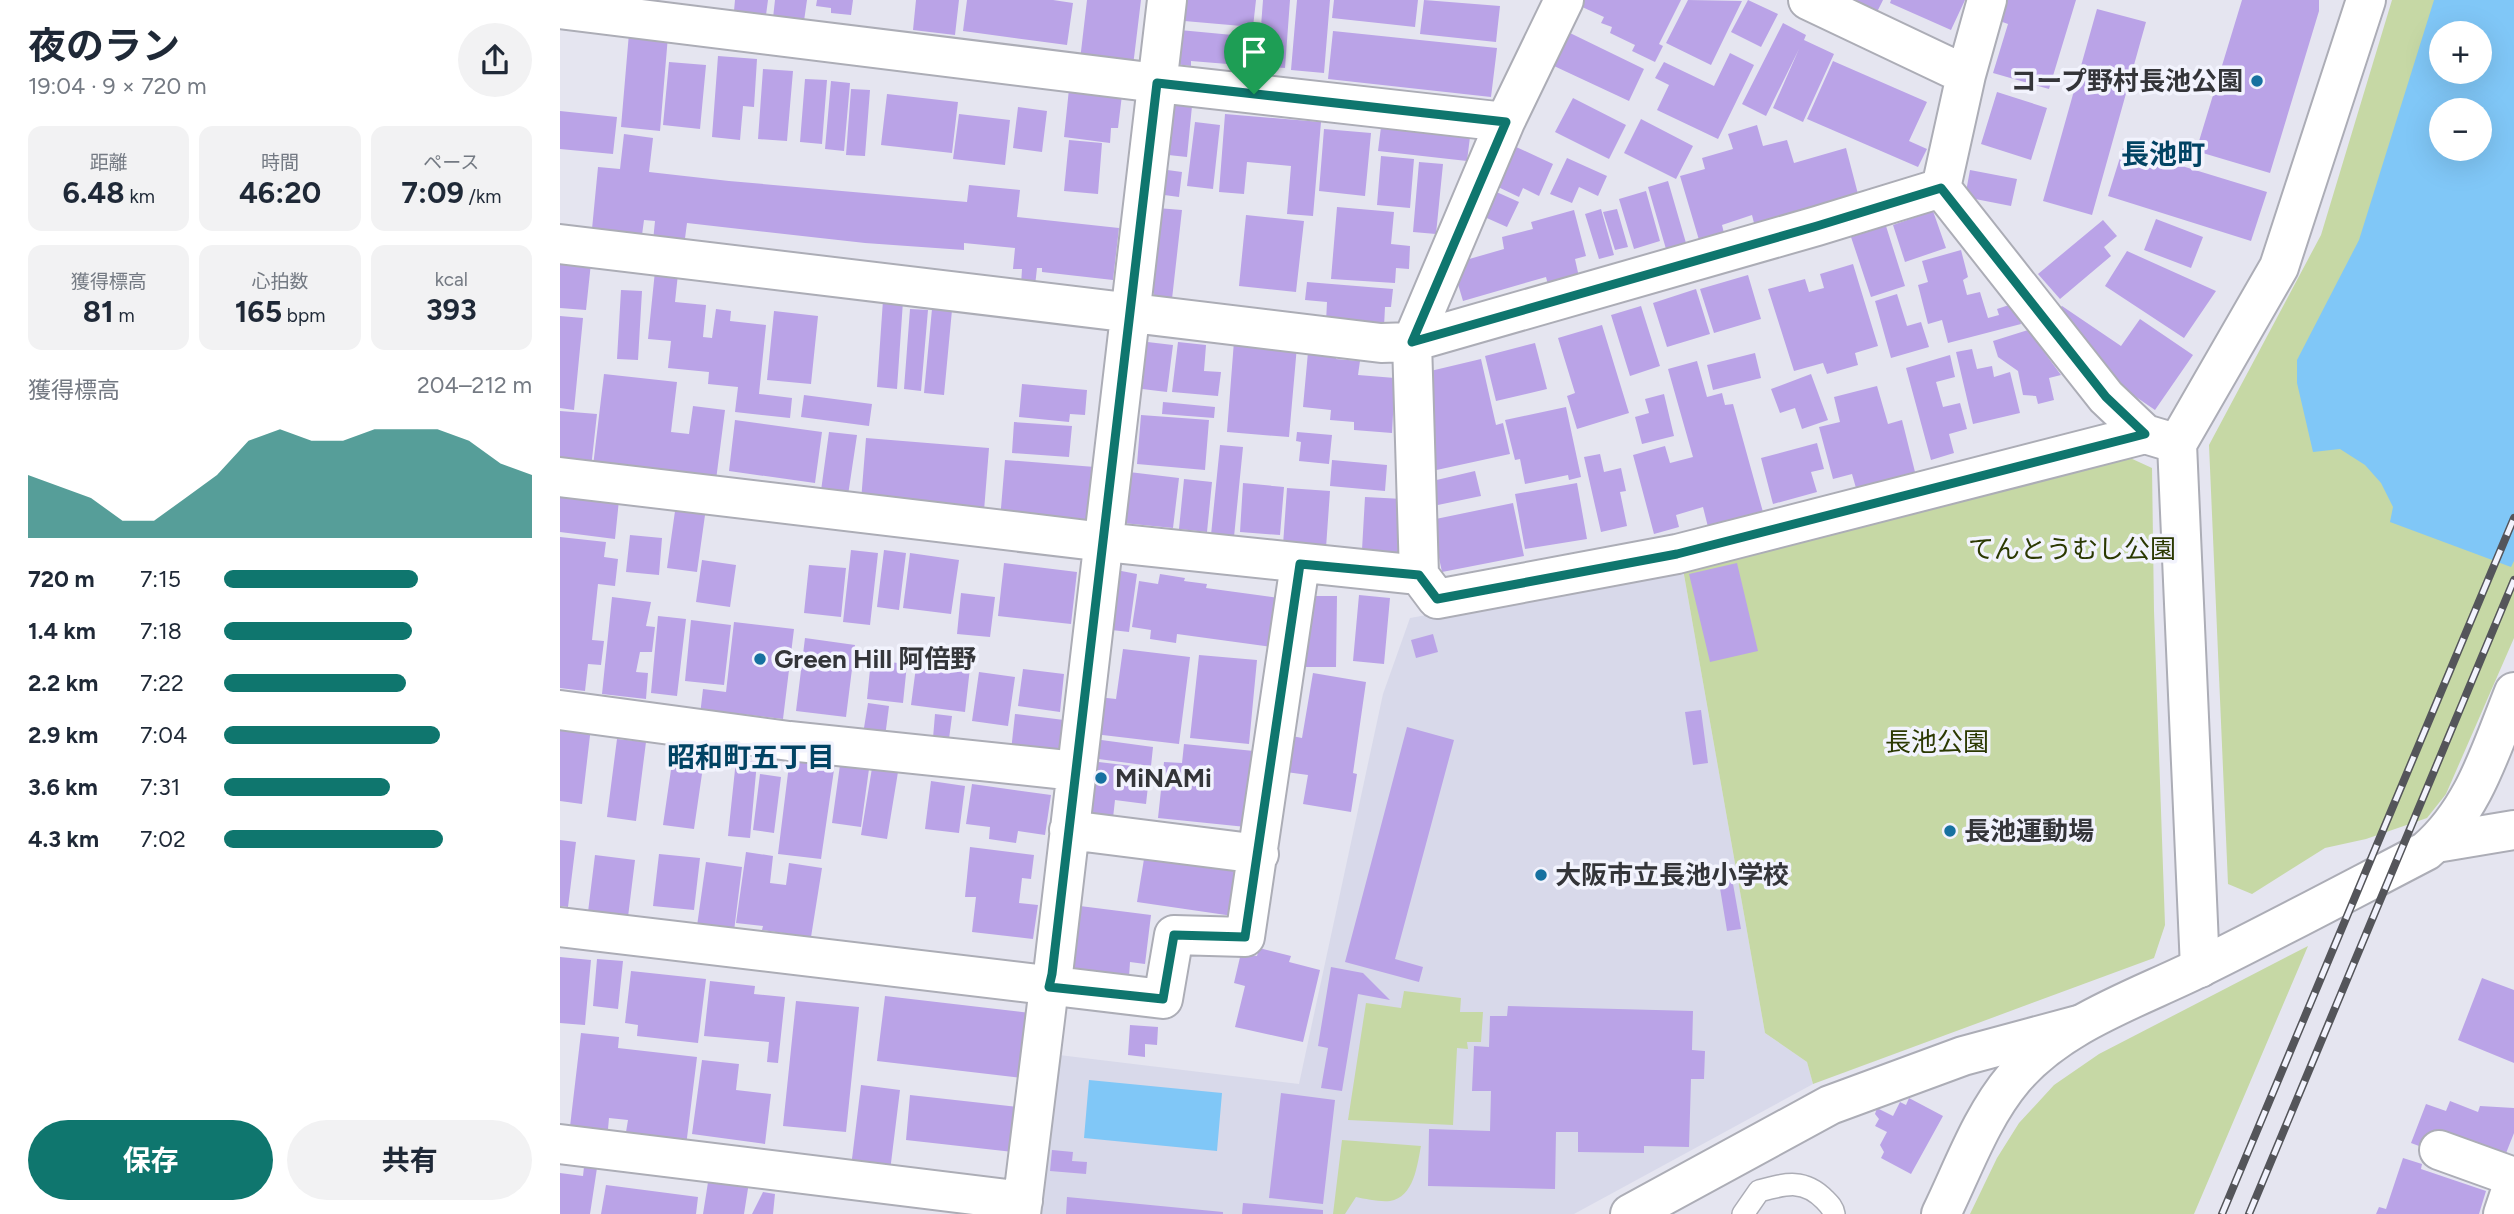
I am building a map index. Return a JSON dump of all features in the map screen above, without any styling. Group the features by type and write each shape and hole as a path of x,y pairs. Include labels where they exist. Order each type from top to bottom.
{"street":[{"path":"560,1144 1022,1207 1167,0"},
{"path":"1564,0 1506,122 1412,342 1419,575 1437,599 1677,554 2161,439"},
{"path":"1808,0 1966,75"},
{"path":"1941,188 1966,75 1987,0"},
{"path":"2200,968 2161,439 2279,267 2366,0"},
{"path":"560,9 1157,83 1506,122"},
{"path":"1941,188 2106,397 2161,439"},
{"path":"560,244 1381,343 1412,342 1941,188"},
{"path":"560,477 1104,542 1419,575"},
{"path":"560,927 1163,999 1174,935 1245,937 1300,564"},
{"path":"1941,1214 1991,1110 2014,1078 2052,1044 2079,1025 2200,968 2426,851 2445,835 2470,800 2514,692"},
{"path":"560,710 789,741 1076,771"},
{"path":"1069,830 1259,854"},
{"path":"2436,843 2514,830"},
{"path":"1630,1214 1830,1105 1964,1056 2079,1025"},
{"path":"2439,1150 2514,1179 2503,1214"}],"lane":[{"path":"1743,1214 1759,1191 1789,1183 1815,1189 1833,1209 1834,1214"}],"shaded area":[{"name":"大阪市立長池小学校","path":"1683,569 1765,1033 1807,1062 1813,1084 1574,1214 1042,1214 1059,1055 1299,1084 1383,694 1410,618"}],"green space":[{"path":"2392,0 2514,0 2514,638 2446,794 2427,818 2366,839 2325,848 2252,894 2228,884 2209,445 2321,235"},
{"name":"長池公園","path":"2128,457 2152,468 2165,925 2154,958 1813,1084 1807,1062 1765,1033 1683,569"},
{"path":"2308,946 2194,1214 1970,1214 1997,1158 2019,1123 2054,1085 2099,1054"},
{"path":"1404,991 1461,998 1460,1012 1483,1012 1481,1042 1467,1042 1468,1049 1457,1048 1453,1125 1348,1120 1366,1003 1401,1008"},
{"path":"1342,1140 1421,1146 1413,1180 1404,1194 1390,1201 1356,1197 1345,1214 1333,1214"}],"water":[{"path":"2434,0 2514,0 2514,561 2511,567 2390,522 2393,507 2381,483 2365,465 2340,449 2313,452 2297,383 2297,360 2359,240"},
{"path":"1089,1080 1222,1093 1217,1151 1084,1138"}],"building":[{"path":"735,0 768,0 766,15 734,11"},
{"path":"775,0 807,0 804,21 773,18"},
{"path":"817,0 853,0 851,15 831,13 831,8 816,6"},
{"path":"916,0 959,0 955,35 913,30"},
{"path":"967,0 1053,0 1073,3 1067,45 963,31"},
{"path":"1087,0 1141,0 1133,66 1080,60"},
{"path":"1175,0 1256,0 1253,27 1173,20"},
{"path":"1263,0 1290,0 1285,68 1258,66"},
{"path":"1297,0 1330,0 1324,73 1291,70"},
{"path":"1334,0 1418,0 1415,27 1332,18"},
{"path":"1424,0 1500,6 1496,42 1420,34"},
{"path":"1583,0 1681,0 1659,44 1663,46 1655,62 1632,51 1635,45 1610,33 1612,27 1601,23 1604,17 1580,6"},
{"path":"1688,0 1742,1 1711,65 1666,43"},
{"path":"1748,0 1778,14 1761,47 1731,32"},
{"path":"1857,0 1883,0 1876,14 1855,3"},
{"path":"1891,0 1965,0 1951,30 1890,3"},
{"path":"2003,0 2076,0 2049,89 1993,73 2008,24 1997,20"},
{"name":"コープ野村長池公園","path":"2242,0 2319,0 2319,11 2270,173 2196,151"},
{"path":"2097,9 2146,22 2092,215 2043,201"},
{"path":"1783,23 1806,35 1804,40 1834,54 1803,122 1773,108 1799,49 1766,116 1742,104"},
{"path":"1169,29 1254,37 1252,66 1191,61 1191,66 1166,63"},
{"path":"1333,31 1497,48 1491,97 1328,79"},
{"path":"629,33 668,36 660,131 621,127"},
{"path":"1570,33 1644,69 1629,101 1554,66"},
{"path":"1730,53 1754,65 1718,139 1657,110 1669,85 1655,78 1664,62 1714,86"},
{"path":"718,56 757,59 754,107 743,106 740,140 712,137"},
{"path":"1833,61 1927,102 1909,141 1927,149 1918,167 1807,119"},
{"path":"669,62 706,65 700,129 663,125"},
{"path":"763,69 793,71 787,141 758,139"},
{"path":"805,79 827,80 822,144 800,142"},
{"path":"831,81 850,83 844,151 825,149"},
{"path":"851,89 870,90 865,156 846,155"},
{"path":"1069,89 1122,95 1118,128 1111,128 1110,143 1064,137"},
{"path":"1997,92 2047,108 2031,160 1981,144"},
{"path":"887,94 958,102 952,153 881,145"},
{"path":"1573,98 1626,125 1609,159 1555,132"},
{"path":"1164,103 1192,106 1187,157 1159,154"},
{"path":"1018,107 1047,111 1042,152 1013,148"},
{"path":"560,111 617,117 613,154 560,149"},
{"path":"959,114 1010,120 1005,165 953,159"},
{"path":"1225,114 1321,122 1313,216 1287,214 1291,166 1247,162 1244,194 1219,192"},
{"path":"1641,119 1693,146 1676,179 1624,153"},
{"path":"1195,122 1220,125 1213,189 1187,186"},
{"path":"1757,125 1763,146 1787,140 1794,163 1846,148 1858,194 1806,208 1807,212 1755,227 1752,215 1722,225 1724,233 1699,240 1680,176 1705,169 1702,158 1733,149 1728,134"},
{"path":"1381,127 1470,137 1467,161 1378,151"},
{"path":"1324,129 1371,133 1365,196 1319,191"},
{"path":"624,134 653,138 649,172 967,202 969,185 1020,190 1017,217 1119,228 1113,280 1042,272 1042,268 1037,268 1035,286 1021,285 1022,269 1013,269 1015,248 964,243 964,250 865,243 687,223 684,246 653,241 655,221 644,220 642,235 592,229 598,167 620,169"},
{"path":"1069,140 1102,143 1098,194 1064,191"},
{"path":"1514,146 1553,164 1539,196 1523,188 1519,197 1496,186"},
{"path":"2123,148 2267,192 2251,241 2108,196"},
{"path":"1381,156 1414,159 1410,208 1377,205"},
{"path":"1567,158 1607,176 1598,196 1579,187 1572,203 1550,194"},
{"path":"1419,162 1443,164 1436,234 1413,232"},
{"path":"1160,169 1182,172 1179,197 1157,194"},
{"path":"1970,170 2017,179 2011,206 1965,197"},
{"path":"1668,181 1686,243 1666,249 1648,187"},
{"path":"1492,190 1519,202 1507,227 1480,215"},
{"path":"1646,191 1660,241 1634,249 1619,199"},
{"path":"1337,207 1394,212 1391,244 1410,246 1409,269 1396,268 1395,283 1331,279"},
{"path":"1157,208 1182,210 1172,299 1155,297 1150,283"},
{"path":"1601,209 1614,255 1599,259 1585,214"},
{"path":"1617,209 1628,247 1615,250 1603,212"},
{"path":"1574,210 1586,256 1575,259 1579,277 1548,285 1546,277 1463,301 1452,264 1504,249 1502,237 1533,229 1531,222"},
{"path":"1933,211 1946,248 1905,262 1893,225"},
{"path":"1246,215 1304,221 1296,292 1239,286"},
{"path":"2156,219 2203,237 2191,268 2144,250"},
{"path":"2103,220 2117,236 2104,247 2111,256 2060,299 2038,274"},
{"path":"1886,226 1905,286 1871,297 1851,237"},
{"path":"1961,250 1968,277 1963,280 1967,295 1980,292 1988,318 1999,315 1997,309 2015,303 2021,324 1948,343 1942,320 1928,324 1918,285 1928,282 1922,261"},
{"path":"2127,251 2216,291 2184,338 2105,286"},
{"path":"560,260 591,263 586,310 560,308"},
{"path":"1853,264 1878,346 1855,353 1858,365 1827,374 1823,363 1794,371 1768,289 1805,279 1809,292 1824,288 1820,274"},
{"path":"655,271 678,274 675,302 706,305 703,337 712,338 716,309 731,311 730,321 766,325 759,394 792,398 790,418 735,412 738,387 708,384 709,372 668,368 671,341 648,339"},
{"path":"1748,275 1761,319 1714,333 1700,289"},
{"path":"1307,282 1393,289 1391,307 1385,307 1384,327 1326,322 1327,302 1305,300"},
{"path":"1696,289 1710,334 1667,347 1653,303"},
{"path":"621,290 642,291 638,360 617,359"},
{"path":"1897,294 1907,326 1921,322 1929,347 1891,358 1875,301"},
{"path":"883,300 903,301 897,389 877,387"},
{"path":"1641,306 1660,366 1630,376 1611,315"},
{"path":"2062,306 2121,346 2140,319 2193,355 2155,410 2104,375 2054,312"},
{"path":"910,309 928,310 921,391 904,389"},
{"path":"932,309 952,310 944,395 924,393"},
{"path":"774,311 818,316 811,384 767,380"},
{"path":"560,316 583,318 574,410 560,408"},
{"path":"1602,325 1629,413 1577,429 1567,396 1575,393 1558,338"},
{"path":"2028,330 2061,375 2049,378 2054,400 2038,404 2036,396 2023,395 2018,371 1998,357 1993,341"},
{"path":"1139,341 1173,345 1167,392 1134,388"},
{"path":"1234,341 1297,346 1289,437 1227,432"},
{"path":"1178,342 1206,345 1204,371 1221,372 1218,396 1172,392"},
{"path":"1535,343 1547,389 1496,401 1485,356"},
{"path":"1972,349 1977,369 1992,366 1994,377 2010,372 2020,413 1973,424 1956,352"},
{"path":"1308,352 1336,354 1336,359 1360,361 1358,375 1395,378 1392,433 1354,430 1354,422 1330,420 1331,410 1303,407"},
{"path":"1755,353 1761,378 1713,390 1707,365"},
{"path":"1950,355 1955,377 1936,382 1943,407 1960,403 1967,429 1949,434 1954,453 1931,460 1906,368"},
{"path":"1481,359 1496,425 1503,423 1510,454 1432,471 1422,373"},
{"path":"1697,361 1707,397 1722,393 1725,405 1733,404 1763,512 1708,527 1703,507 1676,515 1679,527 1654,534 1633,455 1665,446 1670,463 1693,457 1668,369"},
{"path":"604,374 677,382 671,432 689,434 693,406 725,410 716,480 593,466"},
{"path":"1811,374 1828,420 1802,429 1795,408 1780,413 1771,389"},
{"path":"1022,384 1087,390 1085,415 1070,414 1069,422 1019,417"},
{"path":"1877,386 1888,424 1902,420 1917,480 1858,495 1852,474 1833,479 1819,427 1840,422 1834,397"},
{"path":"1664,394 1674,436 1642,444 1635,417 1649,413 1645,399"},
{"path":"804,395 872,404 869,426 801,417"},
{"path":"1163,402 1215,407 1214,418 1162,414"},
{"path":"1566,407 1581,477 1569,480 1568,475 1525,484 1520,459 1515,460 1505,420"},
{"path":"560,411 597,414 591,468 560,463"},
{"path":"1141,415 1209,420 1205,470 1137,464"},
{"path":"735,420 822,432 815,483 729,471"},
{"path":"1014,422 1072,426 1069,457 1012,453"},
{"path":"829,432 857,435 847,502 820,498"},
{"path":"1297,432 1332,435 1329,464 1299,461 1301,442 1296,441"},
{"path":"866,438 989,448 984,511 861,501"},
{"path":"1817,443 1824,469 1811,472 1817,492 1773,504 1761,458"},
{"path":"1220,445 1243,447 1234,537 1211,535"},
{"path":"1600,454 1604,472 1621,468 1626,491 1620,492 1627,526 1601,532 1584,457"},
{"path":"1005,460 1095,467 1091,520 1080,526 1000,520"},
{"path":"1332,460 1387,465 1385,491 1330,486"},
{"path":"1475,471 1481,496 1433,506 1428,482"},
{"path":"1129,472 1179,478 1173,528 1123,523"},
{"path":"1184,479 1212,482 1207,532 1179,529"},
{"path":"1243,483 1284,487 1280,535 1240,532"},
{"path":"1577,483 1587,539 1525,549 1515,494"},
{"path":"1287,488 1330,491 1326,548 1283,545"},
{"path":"560,493 619,500 615,539 560,532"},
{"path":"1365,497 1403,499 1399,553 1362,550"},
{"path":"1513,503 1524,556 1442,572 1431,520"},
{"path":"676,504 706,508 697,572 667,568"},
{"path":"630,535 662,538 659,575 626,572"},
{"path":"560,537 606,542 604,557 618,559 615,586 598,584 592,640 604,641 601,665 588,664 585,691 560,688"},
{"path":"851,550 878,553 870,625 843,622"},
{"path":"884,550 906,553 899,610 877,607"},
{"path":"910,553 959,560 951,614 903,608"},
{"path":"702,560 736,565 730,607 696,602"},
{"path":"1004,563 1077,572 1071,624 998,616"},
{"path":"1737,563 1758,651 1710,662 1689,574"},
{"path":"809,565 846,568 841,617 804,613"},
{"path":"1111,569 1137,574 1129,632 1103,629"},
{"path":"1160,574 1207,584 1206,588 1279,598 1272,647 1177,634 1176,643 1150,639 1151,630 1132,627 1139,581 1158,584"},
{"path":"961,593 995,597 990,637 957,634"},
{"path":"1359,595 1390,598 1384,664 1353,661"},
{"path":"1305,596 1337,596 1336,667 1303,667"},
{"path":"612,597 651,602 646,626 655,627 652,652 640,652 636,672 648,673 646,699 602,694"},
{"path":"658,616 686,619 677,696 651,693"},
{"path":"691,620 731,625 724,685 685,681"},
{"name":"Green Hill 阿倍野","path":"734,622 794,629 783,719 733,713 732,719 700,715 703,689 726,692"},
{"path":"1433,634 1438,652 1416,658 1411,640"},
{"path":"805,638 855,645 846,717 796,711"},
{"path":"1123,649 1190,657 1179,744 1094,734 1098,697 1116,699"},
{"path":"918,652 971,659 965,712 911,705"},
{"path":"1199,655 1257,660 1249,744 1190,738"},
{"path":"871,660 907,664 903,703 867,699"},
{"path":"1023,669 1064,674 1060,712 1018,706"},
{"path":"979,672 1015,677 1008,726 972,721"},
{"path":"1313,673 1366,682 1353,773 1357,774 1351,812 1303,804 1308,775 1286,772 1292,736 1302,738"},
{"path":"868,703 889,706 885,737 863,734"},
{"path":"1701,710 1708,763 1693,765 1685,712"},
{"path":"935,714 952,716 949,739 933,738"},
{"path":"1015,714 1064,720 1060,757 1011,751"},
{"path":"560,724 591,727 582,804 560,801"},
{"path":"1407,727 1454,740 1395,959 1423,967 1419,982 1345,962"},
{"path":"617,739 646,742 636,821 607,817"},
{"path":"1094,739 1153,747 1151,766 1091,758"},
{"path":"1184,744 1254,751 1246,827 1158,818 1164,762 1182,763"},
{"path":"674,749 705,753 694,829 663,825"},
{"path":"790,757 835,763 821,859 778,854"},
{"path":"736,760 757,762 750,838 728,836"},
{"path":"1090,761 1150,768 1146,804 1115,800 1112,827 1084,814"},
{"path":"840,765 869,769 861,827 832,823"},
{"path":"872,768 898,772 887,839 861,835"},
{"path":"760,774 781,777 774,833 753,830"},
{"path":"931,781 965,786 959,833 925,829"},
{"path":"972,784 1051,795 1045,835 1018,831 1016,843 989,839 990,827 966,824"},
{"path":"560,840 576,842 568,907 560,906"},
{"path":"970,847 1034,855 1031,879 1022,878 1019,903 1038,905 1033,939 972,932 976,897 965,897"},
{"path":"746,852 773,856 770,883 786,885 789,863 822,868 811,937 762,930 763,926 736,923"},
{"path":"659,854 700,858 694,910 653,906"},
{"path":"595,855 635,860 628,917 588,912"},
{"path":"1144,859 1240,872 1233,916 1137,902"},
{"path":"706,862 742,867 734,931 697,926"},
{"path":"1730,867 1741,929 1727,931 1717,870"},
{"path":"1080,906 1151,915 1145,964 1130,962 1129,977 1073,970"},
{"path":"1259,948 1291,956 1289,962 1320,970 1303,1042 1235,1027 1245,986 1234,983 1241,953 1257,956"},
{"path":"560,957 591,960 585,1025 560,1023"},
{"path":"597,959 623,961 618,1009 593,1006"},
{"path":"1331,967 1363,973 1390,1000 1358,994 1342,1091 1321,1088 1328,1048 1318,1046"},
{"path":"631,971 706,979 698,1043 637,1036 638,1025 625,1023"},
{"path":"2482,978 2514,990 2514,1063 2458,1040"},
{"path":"710,981 755,986 754,994 785,997 778,1063 767,1062 769,1042 704,1036"},
{"path":"885,996 1030,1013 1022,1078 877,1061"},
{"path":"796,1001 859,1007 846,1132 783,1126"},
{"path":"1508,1006 1693,1011 1692,1050 1705,1051 1704,1079 1691,1079 1689,1147 1644,1146 1644,1153 1578,1152 1578,1132 1556,1132 1555,1189 1428,1186 1429,1129 1490,1131 1491,1091 1472,1091 1474,1046 1489,1047 1490,1016 1507,1016"},
{"path":"1130,1025 1158,1027 1157,1045 1145,1044 1145,1057 1128,1055"},
{"path":"581,1033 619,1037 618,1048 697,1057 686,1146 625,1138 628,1120 609,1118 607,1140 569,1135"},
{"path":"702,1060 739,1064 736,1090 771,1094 765,1144 692,1134"},
{"path":"861,1085 900,1090 890,1171 851,1167"},
{"path":"1281,1093 1335,1100 1323,1204 1269,1198"},
{"path":"910,1095 1018,1107 1013,1152 906,1140"},
{"path":"1909,1098 1943,1116 1911,1174 1881,1158 1884,1152 1880,1145 1887,1132 1875,1126 1879,1119 1875,1114 1877,1108 1893,1116 1900,1102 1906,1105"},
{"path":"2450,1101 2478,1112 2480,1106 2514,1108 2514,1133 2499,1171 2438,1129 2430,1150 2411,1143 2426,1104 2446,1111"},
{"path":"1052,1150 1073,1152 1072,1161 1087,1162 1086,1174 1050,1171"},
{"path":"2403,1158 2422,1164 2421,1169 2486,1191 2479,1214 2376,1214 2379,1207 2386,1209"},
{"path":"584,1167 597,1168 590,1214 560,1214 560,1173 583,1176"},
{"path":"709,1176 749,1182 744,1214 703,1214"},
{"path":"606,1185 698,1197 696,1214 601,1214"},
{"path":"763,1192 775,1194 773,1214 752,1214"},
{"path":"1067,1197 1223,1212 1223,1214 1066,1214"},
{"path":"1243,1203 1323,1210 1323,1214 1242,1214"}],"railway":[{"path":"2222,1214 2514,518"},
{"path":"2249,1214 2514,580"}],"place":[{"name":"コープ野村長池公園","path":"2257,81"},
{"name":"Green Hill 阿倍野","path":"760,659"},
{"name":"MiNAMi","path":"1101,778"},
{"name":"長池運動場","path":"1950,831"},
{"name":"大阪市立長池小学校","path":"1541,875"}],"district":[{"name":"長池町","path":"2163,154"},
{"name":"昭和町五丁目","path":"751,757"}],"route":[{"path":"1157,83 1254,94 1506,122 1412,342 1941,188 2106,397 2145,434 1677,554 1437,599 1419,575 1300,564 1245,937 1174,935 1163,999 1049,987 1157,83"}],"park label":[{"name":"てんとうむし公園","path":"2072,549"}]}
